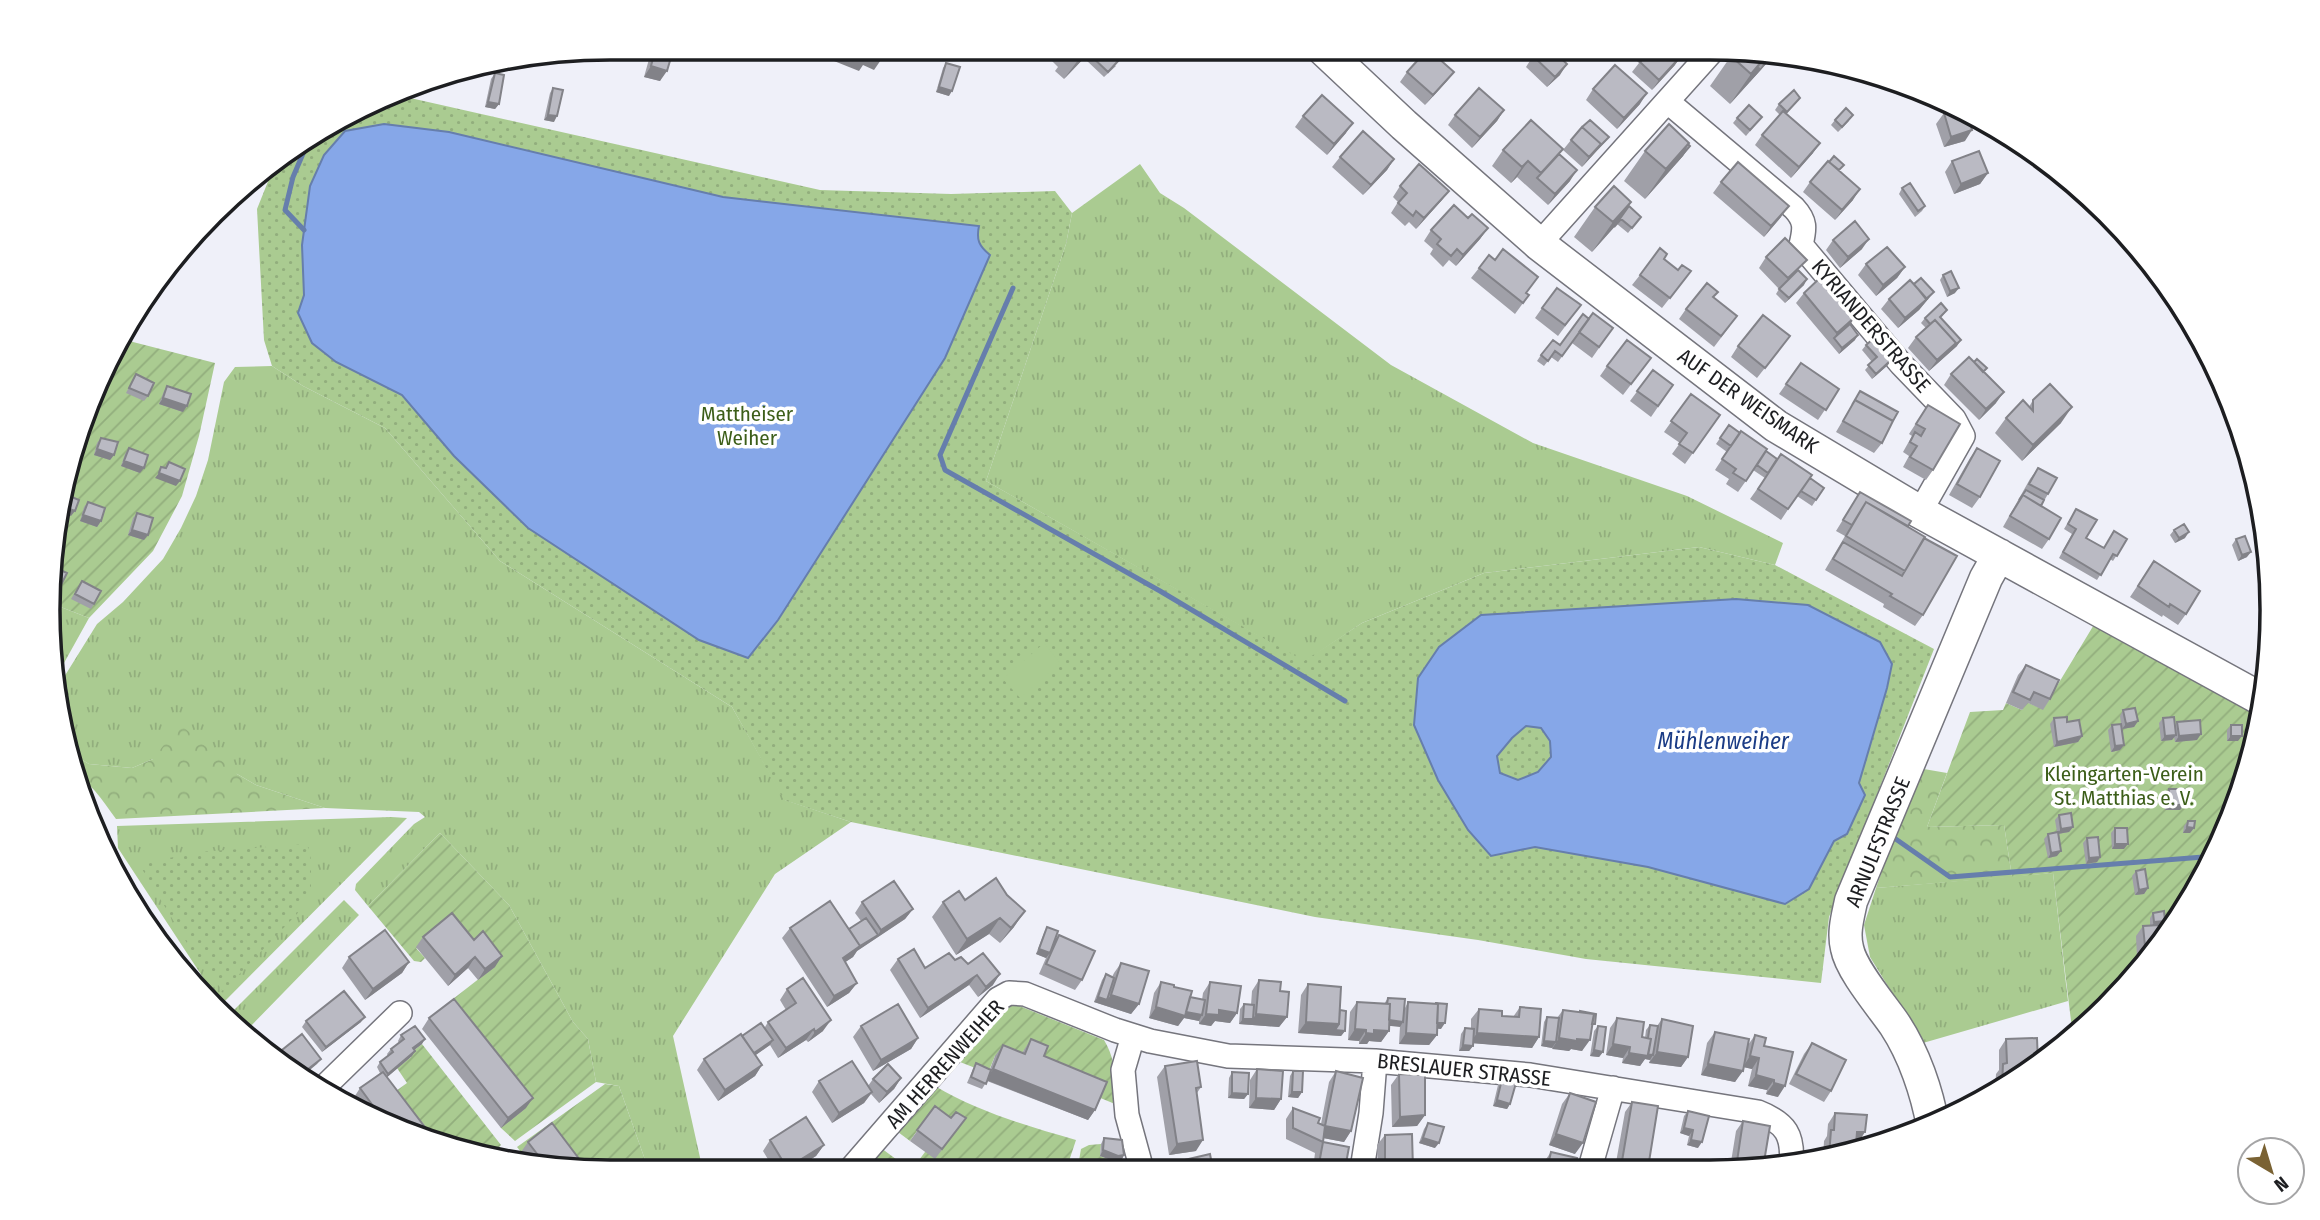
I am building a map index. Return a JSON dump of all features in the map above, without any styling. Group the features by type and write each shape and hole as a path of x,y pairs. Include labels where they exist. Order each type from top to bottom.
{"street":[{"name":"AUF DER WEISMARK","path":"1335,60 1539,244 1776,426 1920,512 2254,695"},
{"path":"1539,244 1668,102 1698,60"},
{"name":"KYRIANDERSTRASSE","path":"1668,102 1794,208 1804,220 1805,230 1801,245 1901,364 1954,419 1963,436 1920,512"},
{"name":"ARNULFSTRASSE","path":"1930,1115 1912,1058 1897,1029 1854,965 1847,951 1845,933 1851,901 1986,578 2000,555"},
{"name":"AM HERRENWEIHER","path":"859,1160 998,999 1009,993 1025,993 1133,1035"},
{"path":"328,1083 400,1013"},
{"path":"1133,1035 1123,1070 1127,1115 1139,1160"},
{"name":"BRESLAUER STRASSE","path":"1133,1035 1167,1046 1228,1056 1375,1061 1530,1075 1758,1112 1776,1119 1787,1132 1793,1147 1792,1154"},
{"path":"1363,1160 1375,1061"},
{"path":"1592,1160 1613,1088"}],"green space":[{"name":"Mattheiser Weiher","path":"409,98 820,190 951,194 1055,191 1072,213 1066,244 986,481 1304,661 1362,623 1484,573 1699,547 1775,565 1934,649 1829,917 1821,983 1586,959 1478,940 1315,917 851,822 784,800 732,707 500,561 385,428 303,386 272,366 264,340 257,209 270,177 275,173 335,133"},
{"path":"1140,164 1160,193 1184,208 1391,365 1533,443 1687,496 1783,543 1775,565 1699,547 1484,573 1362,623 1304,662 986,481 1066,244 1072,213"},
{"path":"130,340 215,363 182,496 153,551 89,618 60,607 64,538 78,468 101,399 116,367"},
{"path":"272,366 303,386 385,428 500,561 732,707 785,800 851,822 775,874 673,1036 701,1160 645,1160 619,1086 596,1082 588,1039 573,1022 509,905 440,833 368,906 355,890 356,884 414,824 425,817 419,812 325,808 256,785 237,774 153,759 132,768 89,764 80,759 64,678 97,624 123,602 163,559 181,528 196,496 208,460 224,382 235,367"},
{"path":"60,607 89,618 63,665"},
{"name":"Kleingarten-Verein St. Matthias e. V.","path":"2095,623 2251,709 2242,752 2219,821 2187,885 2168,916 2124,973 2072,1025 2053,873 2012,877 2004,825 1927,827 1970,712 2003,710 2006,703 2022,710 2026,702 2043,709"},
{"path":"1044,643 1060,663 1020,698 1003,679"},
{"path":"180,724 237,774 256,785 325,808 116,819 88,783 80,759 89,764 132,768 153,759"},
{"path":"1918,768 1947,773 1927,827 2004,825 2012,877 1876,888"},
{"path":"407,818 224,1002 209,986 118,848 117,826"},
{"path":"440,833 509,905 573,1022 588,1039 596,1082 515,1141 501,1128 471,1023 453,999 494,967 416,948 425,958 421,962 414,961 368,906"},
{"path":"307,844 311,859 311,890 297,914 223,991 193,953 139,864 199,852"},
{"path":"2053,873 2068,1001 1923,1043 1870,957 1864,925 1876,888"},
{"path":"344,900 359,915 250,1027 233,1011"},
{"path":"1017,1005 1104,1040 1113,1063 1115,1104 1098,1097 1024,1050 1017,1065 995,1056 988,1073 960,1062 1009,1006"},
{"path":"422,1044 501,1145 498,1149 427,1129 422,1122 418,1126 409,1122 396,1091 407,1083 397,1068 411,1057 409,1054"},
{"path":"605,1084 619,1086 645,1160 563,1158 545,1134 521,1152 517,1147"},
{"path":"935,1086 986,1111 1076,1140 1069,1160 919,1160 925,1152 927,1117 910,1141 898,1132"},
{"path":"1101,1144 1100,1156 1111,1160 1079,1160 1081,1149"},
{"path":"881,1148 897,1160 872,1160"}],"water":[{"path":"384,124 449,132 723,197 979,226 979,242 990,255 945,358 778,620 748,658 699,640 528,528 454,456 402,395 336,362 312,343 298,313 304,295 302,245 310,186 324,155 345,131"},
{"name":"Mühlenweiher","path":"1736,599 1808,605 1880,642 1892,664 1859,783 1865,795 1847,834 1834,841 1809,889 1785,904 1648,867 1535,847 1491,856 1468,830 1438,780 1414,725 1418,678 1439,647 1481,615","holes":["1526,726 1541,728 1550,741 1551,757 1538,772 1518,780 1500,773 1497,756 1512,738"]}],"building":[{"path":"653,60 670,60 667,71 651,66"},
{"path":"1095,60 1119,60 1108,72"},
{"path":"1418,60 1440,60 1454,72 1433,95 1407,72"},
{"path":"1537,60 1563,60 1567,64 1555,77"},
{"path":"1642,60 1677,60 1659,80 1640,62"},
{"path":"1736,61 1761,62 1751,74"},
{"path":"946,63 960,67 952,91 939,87"},
{"path":"1615,65 1647,93 1624,118 1593,89"},
{"path":"495,73 504,75 499,104 488,102"},
{"path":"553,88 563,90 557,116 548,115"},
{"path":"1479,88 1504,110 1480,137 1455,115"},
{"path":"1794,90 1800,98 1787,112 1779,104"},
{"path":"1322,95 1353,123 1334,144 1303,116"},
{"path":"1749,105 1762,117 1750,130 1737,118"},
{"path":"1846,108 1853,115 1842,127 1835,120"},
{"path":"1783,111 1820,143 1799,167 1762,135"},
{"path":"1944,113 1971,125 1972,130 1951,137"},
{"path":"1531,120 1563,149 1541,173 1528,161 1522,167 1503,150"},
{"path":"1590,120 1609,137 1597,149 1601,144 1582,127"},
{"path":"1669,124 1689,143 1666,169 1645,151"},
{"path":"1582,127 1601,144 1589,157 1571,140"},
{"path":"1363,131 1394,159 1371,185 1340,157"},
{"path":"1979,151 1988,173 1961,184 1952,161"},
{"path":"1559,154 1577,170 1555,194 1537,178"},
{"path":"1834,156 1844,165 1839,170 1829,162"},
{"path":"1828,161 1860,189 1842,210 1810,182"},
{"path":"1738,162 1789,206 1771,226 1721,182"},
{"path":"1419,164 1449,191 1424,218 1416,211 1413,216 1398,203 1407,193 1400,186"},
{"path":"1910,183 1925,206 1918,211 1902,188"},
{"path":"1614,186 1631,202 1613,222 1595,207"},
{"path":"1454,205 1468,218 1472,214 1488,228 1463,255 1457,249 1451,256 1437,244 1441,239 1431,230"},
{"path":"1629,206 1641,217 1632,228 1621,219 1614,227"},
{"path":"1855,221 1869,239 1848,257 1833,240"},
{"path":"1785,238 1807,260 1788,278 1766,257"},
{"path":"1887,247 1905,267 1883,285 1866,264"},
{"path":"1660,248 1667,254 1664,259 1678,270 1682,265 1691,271 1670,298 1640,275"},
{"path":"1503,249 1538,277 1526,293 1529,295 1523,303 1479,268 1489,255 1495,260"},
{"path":"1798,270 1807,279 1789,298 1779,289"},
{"path":"1951,271 1959,288 1950,291 1943,275"},
{"path":"1821,277 1855,317 1837,333 1804,293"},
{"path":"1921,278 1934,292 1926,299 1914,284"},
{"path":"1910,280 1927,299 1905,318 1889,299"},
{"path":"1707,283 1718,292 1713,297 1737,316 1721,336 1686,309"},
{"path":"1557,288 1581,305 1565,325 1542,308"},
{"path":"1941,303 1947,310 1940,317 1961,340 1952,348 1956,343 1935,320 1930,324 1925,318"},
{"path":"1593,313 1613,328 1599,347 1579,332"},
{"path":"1583,314 1589,319 1562,356 1555,351 1548,361 1541,355 1553,340 1560,345"},
{"path":"1763,315 1790,336 1765,368 1738,346"},
{"path":"1935,320 1956,343 1937,360 1916,337"},
{"path":"1850,324 1858,335 1842,348 1834,338"},
{"path":"1873,339 1891,360 1876,374 1868,365 1877,357 1866,345"},
{"path":"1627,340 1651,358 1631,384 1607,366"},
{"path":"1969,357 2004,392 1986,409 1951,374"},
{"path":"1977,359 1987,368 1983,372 1974,362"},
{"path":"1801,363 1839,389 1826,410 1786,384"},
{"path":"1653,370 1673,385 1658,406 1637,391"},
{"path":"136,374 154,383 148,396 129,388"},
{"path":"2050,384 2072,407 2033,445 2006,418 2023,400 2033,411 2033,400"},
{"path":"167,386 191,394 187,406 163,398"},
{"path":"1860,391 1898,412 1893,421 1855,400 1852,405"},
{"path":"1691,394 1720,415 1693,453 1679,444 1687,433 1671,421"},
{"path":"1855,400 1893,421 1882,443 1843,421"},
{"path":"1928,405 1960,424 1933,470 1910,457 1917,446 1910,442 1915,432 1921,436 1925,429 1916,424"},
{"path":"1729,425 1740,433 1731,446 1720,438"},
{"path":"1741,431 1767,449 1746,481 1733,473 1736,469 1722,459"},
{"path":"101,438 118,442 114,455 97,449"},
{"path":"129,448 148,455 144,468 124,461"},
{"path":"1977,448 2000,461 1980,497 1957,484"},
{"path":"1766,451 1777,459 1768,473 1757,465"},
{"path":"1781,454 1812,475 1788,509 1758,489"},
{"path":"169,462 185,469 180,481 159,473 161,467 166,468"},
{"path":"2038,468 2057,478 2048,494 2029,484"},
{"path":"1810,478 1824,488 1816,500 1801,491"},
{"path":"2026,490 2044,500 2041,506 2023,495 2019,500"},
{"path":"1860,492 1911,521 1908,526 1866,502 1852,525 1843,520"},
{"path":"2023,495 2061,518 2049,539 2010,516"},
{"path":"71,497 79,500 75,511 69,509"},
{"path":"88,502 105,508 101,521 83,515"},
{"path":"1866,502 1925,537 1905,571 1846,536"},
{"path":"2076,509 2097,520 2086,538 2104,548 2114,531 2127,539 2117,556 2113,554 2101,575 2063,552 2076,529 2068,524"},
{"path":"137,513 153,518 148,535 132,530"},
{"path":"2184,524 2189,532 2179,538 2174,530"},
{"path":"2245,536 2251,552 2242,555 2236,539"},
{"path":"1924,538 1957,556 1923,615 1833,559 1843,542 1902,576"},
{"path":"2154,561 2200,591 2186,614 2170,604 2169,607 2138,586"},
{"path":"61,570 67,573 61,586"},
{"path":"82,581 101,591 94,604 75,594"},
{"path":"2026,665 2059,680 2050,699 2034,692 2030,700 2013,692"},
{"path":"2135,708 2138,721 2126,724 2123,710"},
{"path":"2067,717 2067,722 2079,720 2082,736 2057,742 2054,718"},
{"path":"2174,717 2176,735 2165,736 2163,718"},
{"path":"2200,720 2201,734 2179,736 2177,722"},
{"path":"2121,724 2124,745 2115,746 2112,725"},
{"path":"2231,725 2242,725 2242,736 2231,736"},
{"path":"2169,789 2184,789 2184,805 2169,805"},
{"path":"2071,813 2073,827 2061,829 2059,815"},
{"path":"2188,821 2195,821 2194,828 2187,827"},
{"path":"2115,828 2127,828 2128,844 2115,844"},
{"path":"2058,832 2061,851 2051,853 2048,834"},
{"path":"2098,837 2100,857 2089,858 2087,838"},
{"path":"2145,869 2148,888 2139,890 2136,871"},
{"path":"996,878 1007,895 1025,911 1011,928 1000,918 967,939 943,902 959,891 965,900"},
{"path":"894,881 913,909 881,930 862,902"},
{"path":"830,901 860,946 843,958 857,983 834,996 790,928"},
{"path":"2164,911 2165,920 2154,922 2153,913"},
{"path":"452,913 474,940 483,931 502,956 485,969 475,957 455,975 423,937"},
{"path":"866,918 878,935 860,946 849,929"},
{"path":"2159,925 2146,946 2145,946 2143,926"},
{"path":"1047,927 1058,931 1050,953 1039,949"},
{"path":"385,930 409,962 373,989 349,957"},
{"path":"1059,935 1095,951 1082,980 1046,964"},
{"path":"914,949 925,968 949,953 955,960 961,957 968,964 983,953 1000,974 986,987 977,975 928,1008 898,959"},
{"path":"1121,963 1149,971 1139,1004 1111,995"},
{"path":"1106,974 1114,978 1107,1000 1098,997"},
{"path":"803,978 831,1020 786,1048 768,1022 796,1003 787,989"},
{"path":"1259,980 1281,982 1280,991 1289,992 1287,1017 1256,1014"},
{"path":"1161,982 1192,991 1185,1016 1156,1007"},
{"path":"1210,982 1241,986 1237,1013 1219,1010 1219,1015 1206,1014"},
{"path":"1308,984 1341,987 1339,1024 1306,1022"},
{"path":"344,991 365,1017 326,1047 306,1021"},
{"path":"1190,997 1205,1000 1202,1015 1186,1012"},
{"path":"1388,998 1405,999 1403,1022 1389,1020"},
{"path":"454,999 533,1098 508,1118 429,1018"},
{"path":"1357,1002 1390,1004 1389,1031 1374,1030 1374,1034 1355,1029"},
{"path":"1408,1002 1438,1004 1437,1035 1406,1033"},
{"path":"1435,1003 1447,1004 1445,1023 1437,1023 1438,1004"},
{"path":"898,1004 918,1038 881,1060 861,1026"},
{"path":"1244,1004 1254,1005 1253,1019 1243,1019"},
{"path":"1520,1007 1541,1009 1539,1037 1477,1033 1479,1009 1502,1011 1502,1016 1519,1017"},
{"path":"1340,1010 1346,1011 1345,1031 1335,1030 1339,1024"},
{"path":"1563,1010 1594,1014 1590,1040 1559,1038"},
{"path":"1580,1011 1596,1014 1595,1024 1592,1024 1594,1014"},
{"path":"1547,1017 1559,1018 1556,1042 1544,1041"},
{"path":"1617,1018 1644,1022 1642,1037 1651,1039 1648,1056 1629,1053 1630,1047 1613,1044"},
{"path":"1662,1019 1693,1026 1688,1057 1657,1052"},
{"path":"761,1023 773,1040 754,1053 742,1036"},
{"path":"1650,1025 1658,1026 1653,1055 1648,1054"},
{"path":"415,1026 425,1039 388,1074 380,1062 404,1039 401,1035"},
{"path":"1598,1026 1606,1027 1603,1052 1594,1050"},
{"path":"1465,1028 1474,1029 1473,1046 1463,1045"},
{"path":"1715,1032 1749,1039 1743,1071 1708,1064"},
{"path":"302,1034 321,1059 307,1070 281,1051"},
{"path":"741,1034 762,1065 725,1090 704,1059"},
{"path":"1755,1035 1766,1038 1764,1046 1793,1052 1785,1086 1756,1075 1759,1058 1750,1056"},
{"path":"2037,1038 2038,1052 2002,1076 2003,1064 2007,1063 2006,1039"},
{"path":"1031,1039 1048,1046 1044,1056 1107,1082 1095,1110 993,1069 1003,1045 1025,1054"},
{"path":"1812,1043 1846,1060 1831,1091 1796,1074"},
{"path":"852,1061 872,1092 839,1113 819,1081"},
{"path":"1197,1061 1201,1087 1196,1088 1203,1140 1177,1144 1165,1066"},
{"path":"976,1063 991,1070 986,1084 971,1077"},
{"path":"888,1064 901,1078 887,1092 873,1079"},
{"path":"1257,1069 1283,1071 1281,1099 1256,1098"},
{"path":"1293,1071 1303,1071 1302,1092 1292,1092"},
{"path":"1336,1071 1363,1078 1351,1131 1325,1126"},
{"path":"383,1072 426,1129 374,1107 360,1088"},
{"path":"1232,1072 1249,1073 1248,1094 1232,1093"},
{"path":"1399,1074 1425,1075 1425,1115 1400,1117"},
{"path":"1502,1079 1516,1083 1510,1104 1497,1100"},
{"path":"1570,1093 1596,1102 1583,1143 1556,1134"},
{"path":"1632,1102 1658,1106 1649,1160 1622,1160"},
{"path":"935,1106 951,1118 956,1112 966,1118 942,1149 917,1130"},
{"path":"1293,1108 1320,1118 1318,1123 1325,1126 1323,1142 1293,1128"},
{"path":"1688,1111 1709,1116 1702,1142 1691,1140 1693,1130 1684,1128"},
{"path":"1835,1113 1867,1115 1865,1132 1857,1132 1856,1141 1830,1147 1831,1130 1834,1130"},
{"path":"806,1117 824,1145 800,1160 782,1160 770,1140"},
{"path":"1743,1121 1770,1126 1765,1157 1737,1159"},
{"path":"552,1123 579,1159 539,1156 528,1142"},
{"path":"1428,1123 1444,1127 1439,1143 1423,1138"},
{"path":"1412,1134 1413,1160 1385,1160 1385,1135"},
{"path":"1104,1138 1122,1140 1124,1155 1118,1156 1103,1150"},
{"path":"1323,1142 1349,1147 1347,1160 1320,1160"},
{"path":"1551,1152 1577,1158 1576,1160 1549,1160"},
{"path":"1210,1154 1211,1160 1184,1160"}],"waterway":[{"path":"304,152 293,177 285,210 304,230"},
{"path":"1013,288 940,455 945,470 1160,591 1345,701"},
{"path":"1890,835 1950,877 2202,857"}]}
